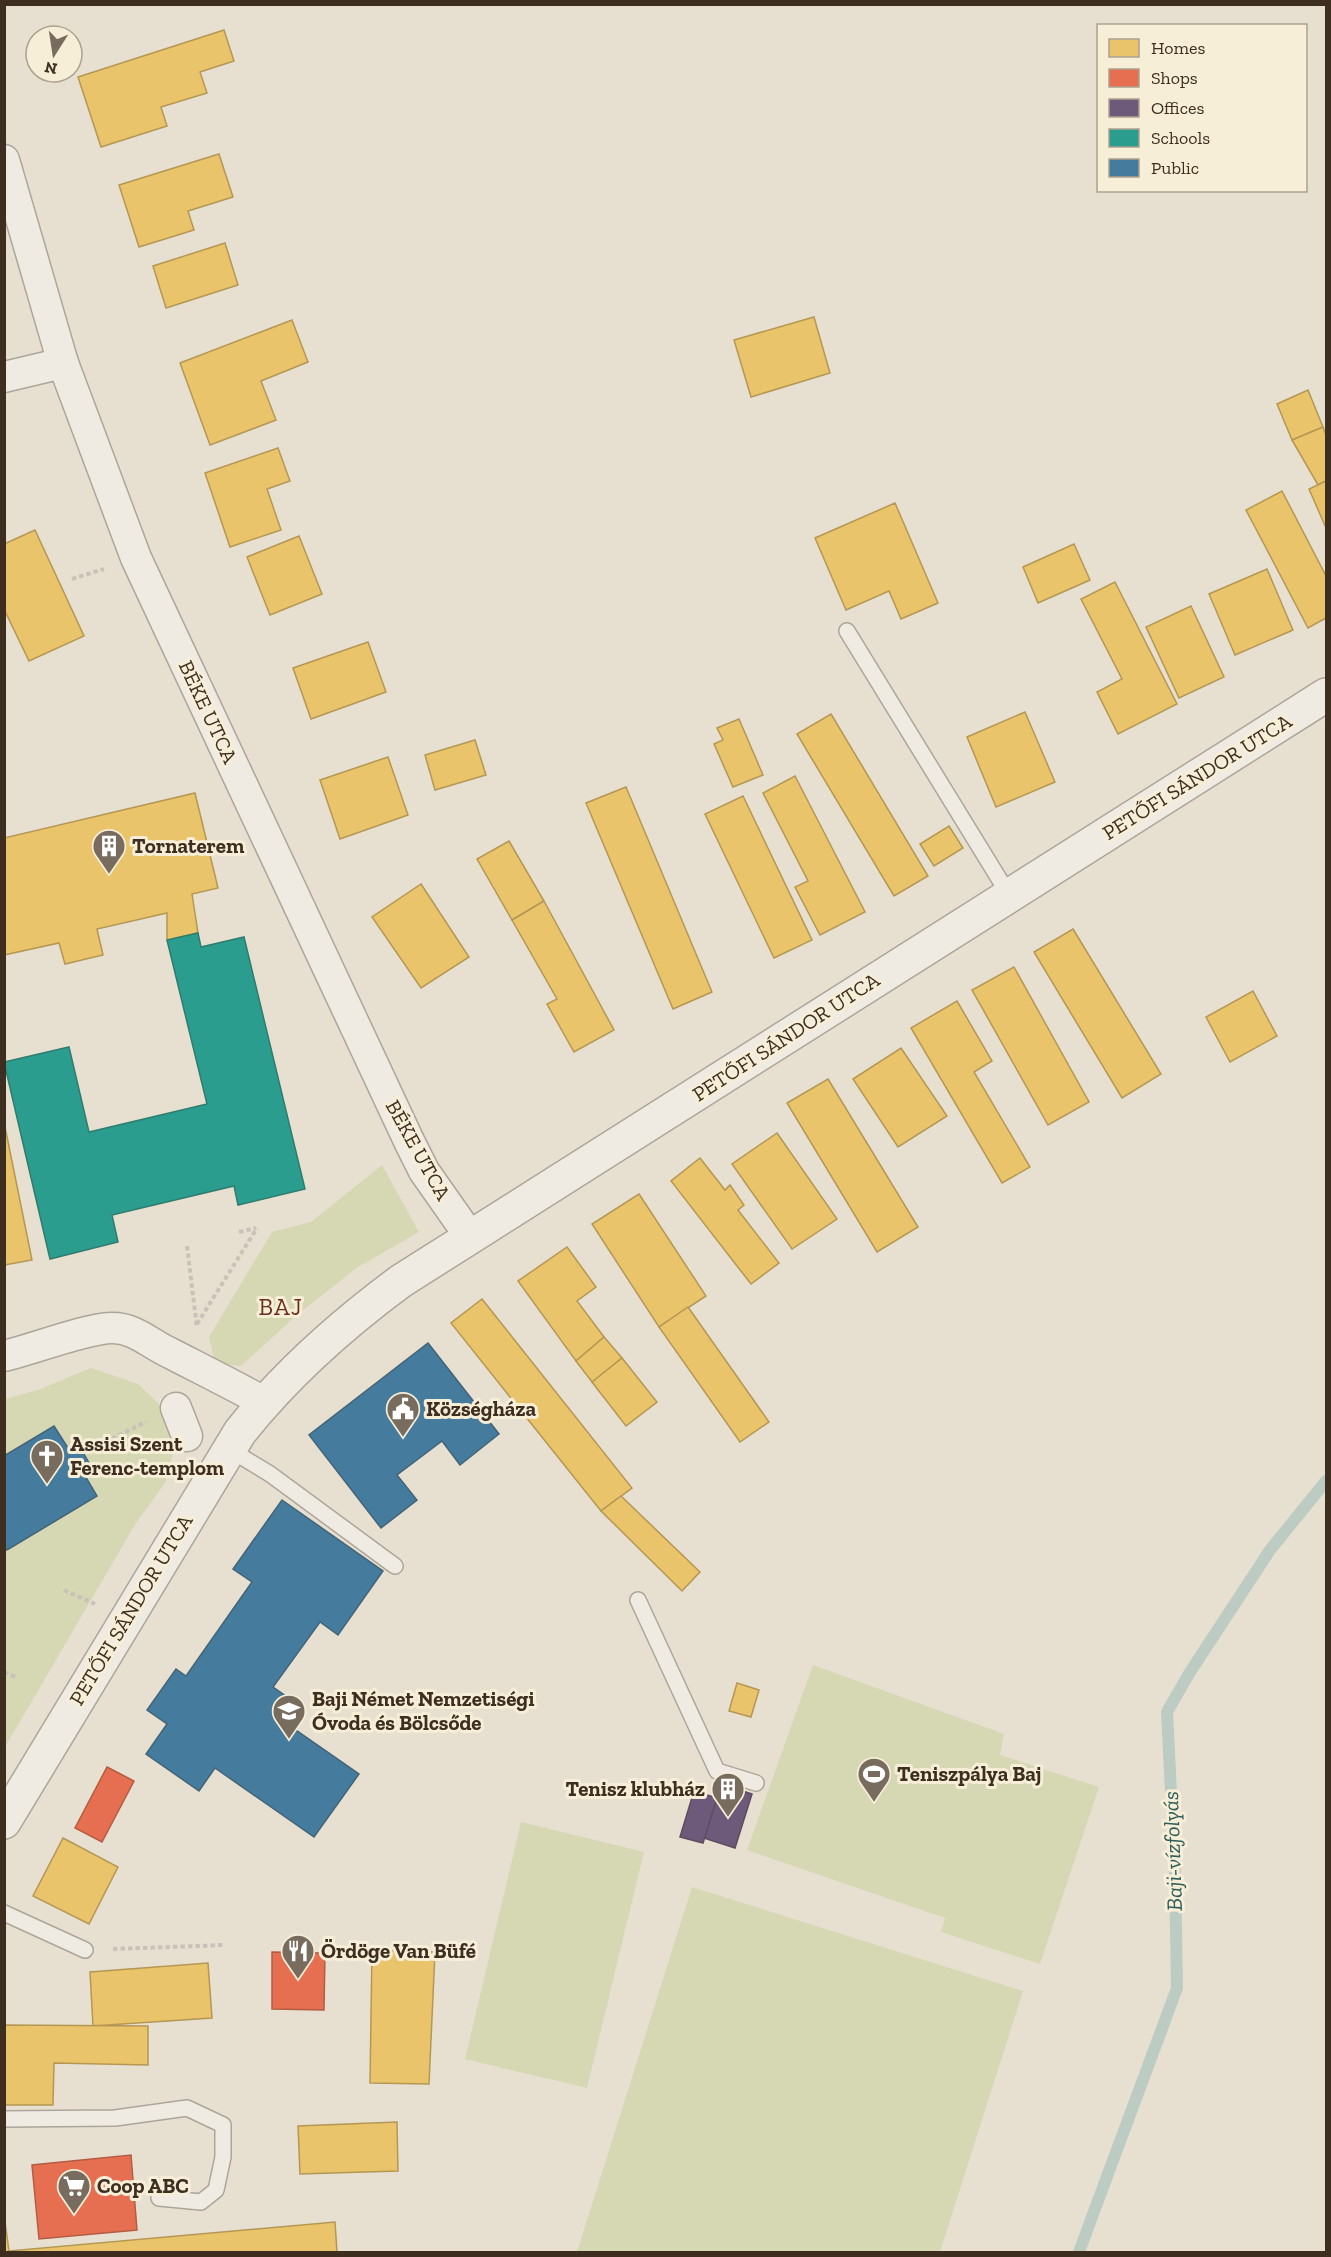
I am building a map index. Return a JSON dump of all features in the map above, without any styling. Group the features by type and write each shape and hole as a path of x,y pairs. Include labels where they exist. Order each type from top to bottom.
{"street":[{"name":"BÉKE UTCA","path":"4,160 63,363 146,580 409,1141 424,1171 471,1238"},
{"path":"4,377 63,363"},
{"name":"PETŐFI SÁNDOR UTCA","path":"4,1822 229,1449 264,1402 296,1367 359,1312 400,1281 1326,695"},
{"path":"4,1356 97,1330 123,1329 264,1402"},
{"path":"176,1408 187,1436"}],"lane":[{"path":"847,631 1009,895"},
{"path":"229,1449 270,1473 395,1566"},
{"path":"638,1600 717,1771 756,1783"},
{"path":"4,1913 85,1950"},
{"path":"4,2119 115,2118 187,2108 223,2125 223,2157 216,2190 201,2202 159,2198"}],"path":[{"path":"187,1246 197,1325 257,1228 239,1232"},
{"path":"105,1442 176,1408"},
{"path":"64,1590 98,1605"},
{"path":"4,1672 16,1677"},
{"path":"85,1950 225,1946"}],"green space":[{"path":"382,1165 419,1232 358,1267 298,1314 241,1366 215,1363 209,1337 272,1232 311,1222"},
{"path":"91,1368 138,1384 160,1405 175,1435 174,1449 165,1483 136,1523 5,1747 5,1399 38,1390"},
{"name":"Teniszpálya Baj","path":"813,1665 1004,1734 1000,1755 1099,1787 1040,1964 941,1932 945,1918 747,1850"},
{"path":"521,1822 644,1852 587,2088 465,2059"},
{"path":"692,1887 1023,1991 940,2252 577,2252"}],"building: Homes":[{"path":"224,30 234,61 200,72 207,93 161,107 167,126 101,147 80,84 84,84 84,75"},
{"path":"219,154 233,197 188,211 194,230 139,247 119,185"},
{"path":"225,243 238,285 166,308 153,266"},
{"path":"814,317 830,373 751,397 734,340"},
{"path":"292,320 308,362 261,381 276,420 210,445 180,363"},
{"path":"1308,390 1323,427 1292,440 1277,404"},
{"path":"1323,427 1326,435 1326,481 1318,485 1292,440"},
{"path":"278,448 290,481 267,489 281,530 230,547 205,473"},
{"path":"1326,481 1326,528 1309,489"},
{"path":"1282,491 1326,576 1326,618 1308,628 1246,510"},
{"path":"895,503 938,603 901,619 889,591 846,610 815,538"},
{"path":"35,530 84,636 29,661 4,609 4,544"},
{"path":"299,536 322,594 270,615 247,557"},
{"path":"1074,544 1090,580 1038,603 1023,567"},
{"path":"1267,569 1293,630 1235,655 1209,594"},
{"path":"1115,582 1177,704 1118,734 1097,692 1122,679 1081,599"},
{"path":"1191,606 1224,677 1179,698 1146,627"},
{"path":"368,642 386,692 311,719 293,668"},
{"path":"1025,712 1055,782 996,807 967,737"},
{"path":"831,714 928,876 894,896 797,734"},
{"path":"739,719 763,775 733,787 714,744 723,740 717,728"},
{"path":"475,740 486,775 435,790 425,755"},
{"path":"388,757 408,815 340,839 320,780"},
{"path":"795,776 865,912 820,935 795,887 808,881 763,793"},
{"path":"626,787 712,992 673,1009 586,803"},
{"name":"Tornaterem","path":"195,793 218,888 192,894 198,933 167,940 167,913 97,929 103,955 65,964 59,943 4,955 4,838"},
{"path":"743,796 812,940 774,958 705,814"},
{"path":"949,826 963,848 934,866 920,844"},
{"path":"509,841 544,901 512,920 477,859"},
{"path":"421,884 469,957 421,988 372,917"},
{"path":"544,901 614,1030 574,1052 547,1004 557,999 512,920"},
{"path":"1073,929 1161,1074 1122,1098 1034,952"},
{"path":"1014,967 1089,1102 1048,1125 972,990"},
{"path":"1253,991 1277,1036 1230,1062 1206,1017"},
{"path":"957,1001 992,1061 974,1072 1030,1167 1002,1183 911,1028"},
{"path":"901,1048 947,1116 898,1147 853,1079"},
{"path":"828,1079 918,1227 877,1252 787,1103"},
{"path":"4,1122 32,1260 4,1265"},
{"path":"777,1133 837,1219 792,1249 732,1164"},
{"path":"700,1158 725,1190 730,1185 744,1205 738,1210 779,1263 751,1284 671,1181"},
{"path":"639,1194 706,1296 659,1327 592,1224"},
{"path":"567,1247 596,1287 577,1301 604,1337 576,1361 518,1281"},
{"path":"482,1299 632,1488 601,1511 451,1323"},
{"path":"688,1307 769,1422 740,1442 659,1327"},
{"path":"604,1337 622,1358 592,1382 576,1361"},
{"path":"622,1358 657,1402 626,1426 592,1382"},
{"path":"621,1496 700,1572 682,1591 601,1511"},
{"path":"737,1683 759,1690 751,1717 729,1711"},
{"path":"63,1838 118,1867 89,1924 33,1896"},
{"path":"372,1950 435,1952 429,2084 370,2083"},
{"path":"208,1963 212,2018 93,2026 90,1972"},
{"path":"4,2025 148,2026 148,2065 54,2063 53,2105 4,2105"},
{"path":"397,2122 398,2171 300,2174 298,2126"},
{"path":"4,2214 9,2251 335,2222 337,2252 4,2252"}],"building: Shops":[{"path":"107,1767 134,1781 102,1842 75,1828"},
{"path":"272,1952 325,1953 324,2010 272,2009"},
{"path":"131,2155 137,2230 39,2239 32,2165"}],"building: Offices":[{"name":"Tenisz klubház","path":"721,1784 752,1794 735,1848 704,1838"},
{"path":"694,1791 717,1798 703,1843 680,1837"}],"building: Schools":[{"path":"198,933 201,947 244,937 305,1189 238,1205 234,1186 112,1215 118,1242 50,1259 4,1062 69,1047 89,1132 207,1104 167,940"}],"building: Public":[{"name":"Községháza","path":"428,1343 499,1434 460,1465 442,1441 397,1475 417,1500 381,1528 309,1435"},
{"name":"Assisi Szent Ferenc-templom","path":"54,1426 68,1448 77,1442 92,1468 84,1474 97,1496 7,1550 4,1545 4,1456"},
{"path":"282,1500 383,1571 338,1635 320,1622 273,1687 296,1703 283,1721 359,1774 314,1837 215,1768 199,1791 146,1754 167,1724 147,1710 176,1669 186,1676 252,1582 233,1569"}],"waterway":[{"name":"Baji-vízfolyás","path":"1079,2252 1177,1988 1175,1873 1167,1712 1190,1672 1270,1550 1326,1481"}],"place":[{"name":"Tornaterem","path":"109,875"},
{"name":"Községháza","path":"403,1438"},
{"name":"Assisi Szent Ferenc-templom","path":"47,1485"},
{"name":"Baji Német Nemzetiségi Óvoda és Bölcsőde","path":"289,1740"},
{"name":"Teniszpálya Baj","path":"874,1803"},
{"name":"Tenisz klubház","path":"728,1818"},
{"name":"Ördöge Van Büfé","path":"298,1980"},
{"name":"Coop ABC","path":"74,2215"}],"district":[{"name":"BAJ","path":"281,1307"}]}
